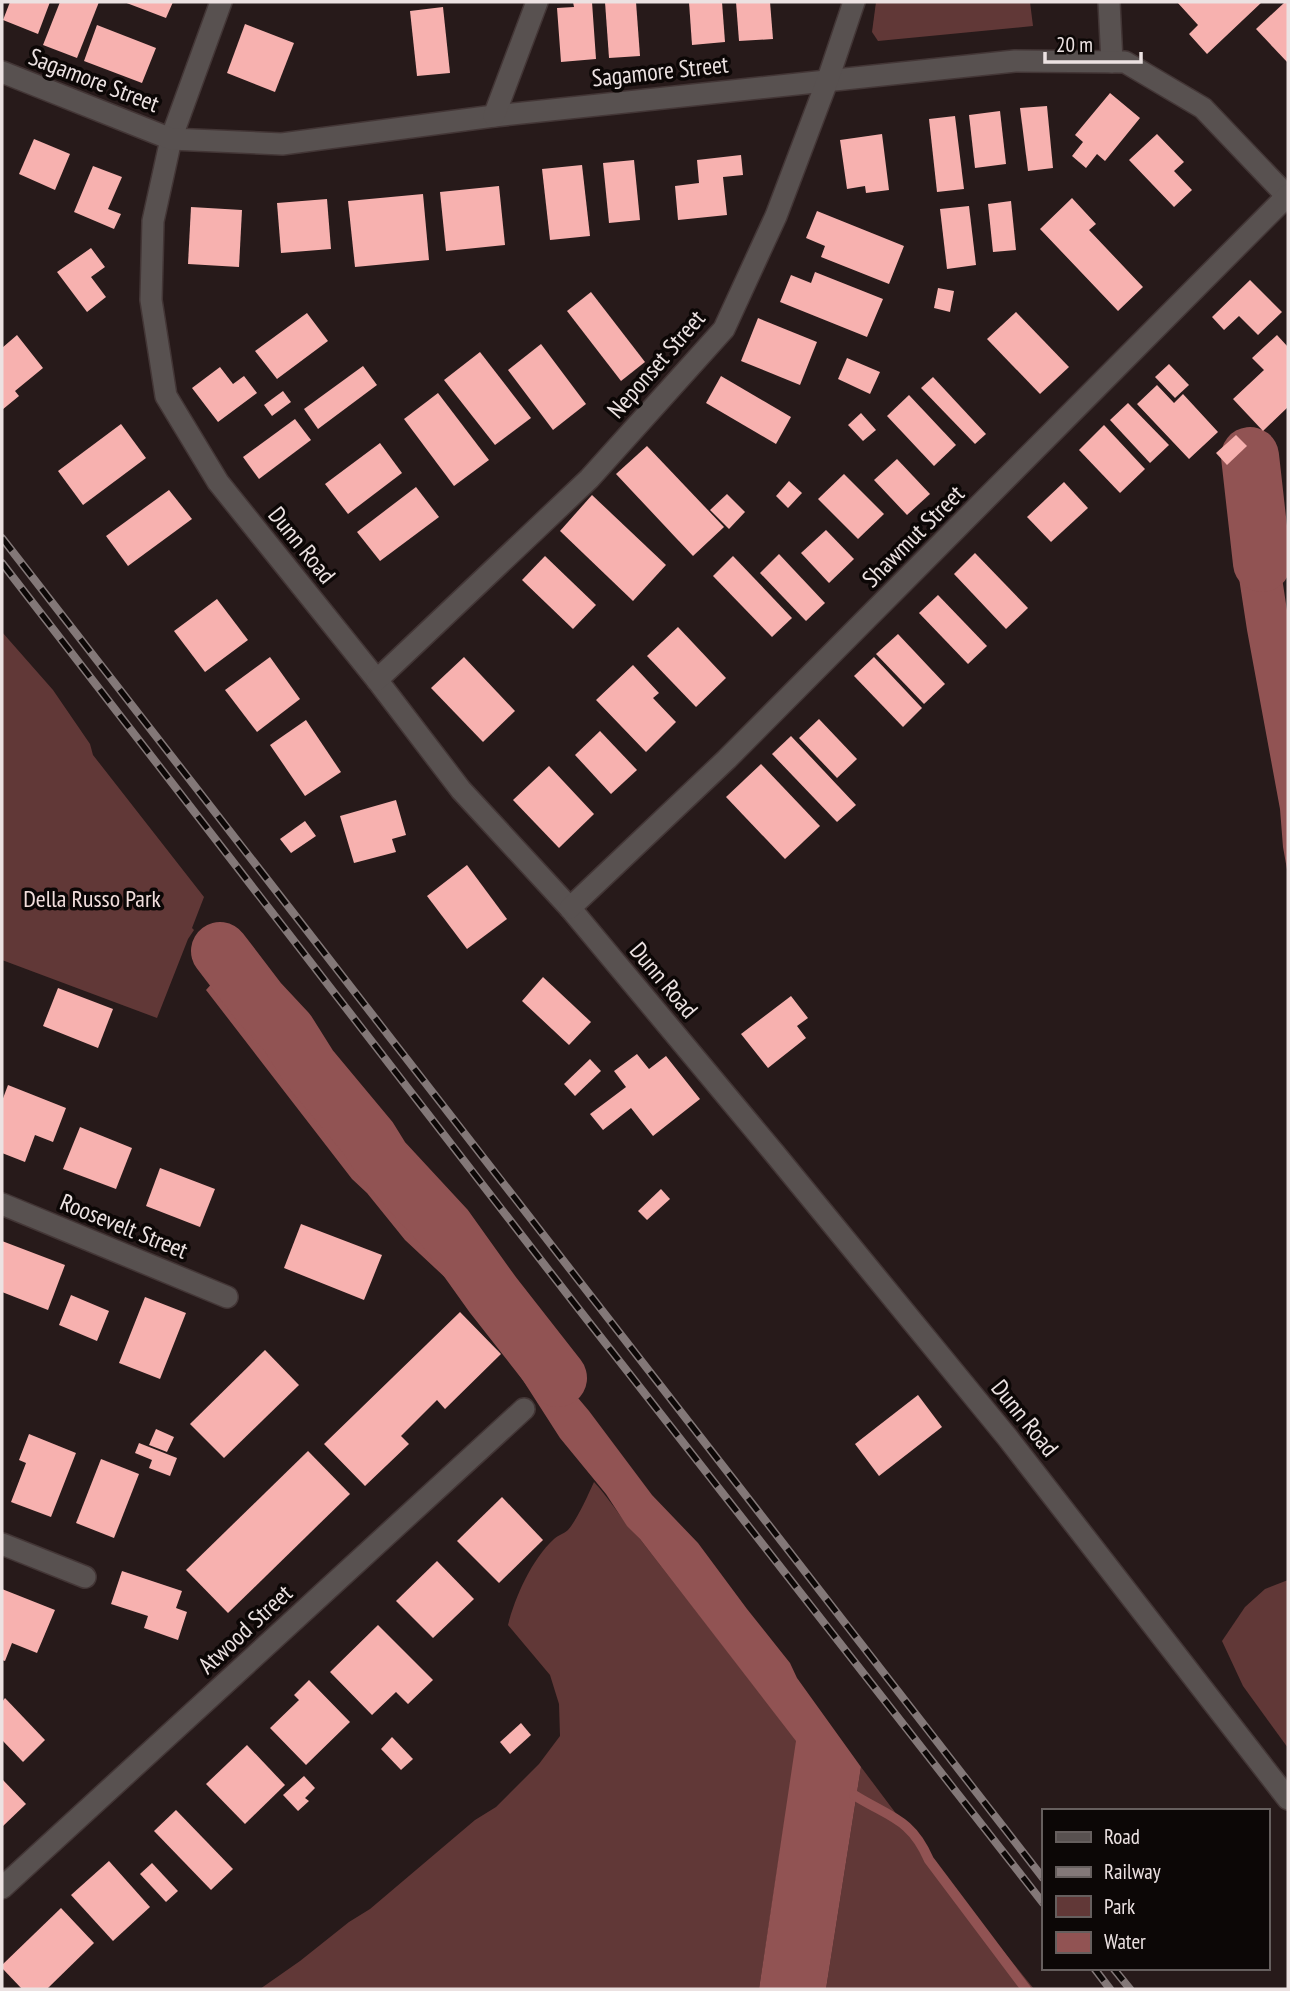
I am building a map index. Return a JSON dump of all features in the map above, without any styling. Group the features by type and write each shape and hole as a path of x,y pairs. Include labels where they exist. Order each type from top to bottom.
{"street":[{"name":"Dunn Road","path":"221,2 171,139 153,221 151,300 166,396 218,482 377,680 461,790 570,908 1007,1437 1288,1799"},
{"path":"494,116 537,2"},
{"name":"Neponset Street","path":"377,680 589,479 724,329 776,216 854,2"},
{"path":"1109,2 1112,62"},
{"name":"Sagamore Street","path":"2,72 171,139 282,144 494,116 828,79 1015,61 1125,62 1203,108 1288,195"},
{"name":"Shawmut Street","path":"570,908 727,759 1288,195"},
{"name":"Roosevelt Street","path":"2,1204 227,1297"},
{"name":"Atwood Street","path":"2,1888 524,1409"},
{"path":"2,1544 85,1577"}],"green space":[{"path":"876,2 1030,2 1033,26 878,41 872,32"},
{"name":"Della Russo Park","path":"2,632 53,690 90,744 93,755 204,897 192,928 194,930 157,1018 2,960"},
{"path":"594,1482 797,1741 759,1989 260,1989 370,1909 475,1820 496,1807 539,1764 560,1736 559,1704 550,1675 508,1625 520,1591 532,1568 546,1547 571,1526"},
{"path":"1288,1580 1288,1748 1243,1686 1222,1641 1245,1607 1265,1589"},
{"path":"861,1767 937,1868 1034,1989 826,1989"}],"water":[{"path":"1247,482 1260,492 1276,538 1288,617 1288,875 1280,809 1247,630 1227,500 1233,485"},
{"path":"226,968 287,1045 300,1066 405,1184 434,1227 589,1411 652,1495 698,1543 790,1663 797,1678 861,1767 826,1989 759,1989 796,1741 560,1438 501,1346 450,1282 405,1240 367,1193 352,1179 206,990"}],"building":[{"path":"10,2 50,2 38,34 3,20"},
{"path":"60,2 99,2 77,58 43,45"},
{"path":"124,2 173,2 166,18"},
{"path":"573,2 592,2 596,59 561,62 557,8 574,7"},
{"path":"605,2 636,2 640,56 609,58"},
{"path":"689,2 722,2 725,42 692,45"},
{"path":"736,2 770,2 773,39 739,41"},
{"path":"1177,2 1262,2 1207,54 1189,34 1198,25"},
{"path":"1288,2 1288,63 1256,29"},
{"path":"443,7 450,73 417,76 410,11"},
{"path":"245,24 294,43 275,92 227,73"},
{"path":"97,25 156,48 142,83 84,61"},
{"path":"1110,93 1140,118 1105,161 1097,154 1086,168 1072,156 1083,142 1075,135"},
{"path":"1047,106 1053,168 1028,171 1020,108"},
{"path":"1000,111 1006,164 975,168 969,115"},
{"path":"955,116 964,189 937,192 929,119"},
{"path":"882,134 889,190 866,193 865,186 847,189 840,140"},
{"path":"1157,134 1184,162 1174,171 1192,190 1174,207 1129,160"},
{"path":"34,139 70,154 55,190 19,174"},
{"path":"741,155 743,175 723,177 727,215 678,220 675,186 699,183 697,160"},
{"path":"634,160 640,220 609,223 603,163"},
{"path":"582,165 590,236 550,240 542,169"},
{"path":"93,166 122,177 108,209 121,214 114,229 74,212"},
{"path":"499,186 505,245 446,251 440,192"},
{"path":"423,194 429,260 355,267 348,201"},
{"path":"1072,198 1096,224 1089,230 1143,287 1118,311 1040,229"},
{"path":"327,199 331,249 281,253 277,203"},
{"path":"1011,201 1016,250 993,252 988,204"},
{"path":"969,206 976,265 947,269 940,209"},
{"path":"191,207 242,210 239,267 188,264"},
{"path":"817,211 904,246 889,284 821,257 825,246 806,238"},
{"path":"91,248 105,267 91,277 106,297 87,312 57,272"},
{"path":"815,272 883,299 867,337 780,302 791,275 811,283"},
{"path":"1250,280 1282,312 1258,335 1239,316 1224,330 1212,317"},
{"path":"938,288 954,291 950,312 934,308"},
{"path":"591,292 645,362 621,381 567,311"},
{"path":"1016,312 1069,367 1040,394 987,339"},
{"path":"307,313 328,341 277,379 255,351"},
{"path":"758,318 817,342 800,385 741,361"},
{"path":"17,335 43,368 15,391 19,396 2,410 2,348"},
{"path":"1277,335 1288,347 1288,407 1263,431 1233,399 1264,370 1252,358"},
{"path":"541,344 586,404 553,430 508,370"},
{"path":"480,352 531,418 495,445 444,380"},
{"path":"847,358 880,372 870,394 838,379"},
{"path":"1169,364 1189,385 1175,398 1155,377"},
{"path":"363,366 377,385 318,429 304,409"},
{"path":"220,367 233,384 244,376 257,393 218,422 192,388"},
{"path":"721,376 791,417 776,444 706,403"},
{"path":"933,377 986,434 975,444 921,388"},
{"path":"1157,385 1174,403 1183,394 1218,432 1189,459 1137,404"},
{"path":"283,391 291,402 272,416 264,405"},
{"path":"438,393 489,460 454,486 404,419"},
{"path":"909,395 956,445 934,466 887,416"},
{"path":"1128,403 1169,445 1150,463 1110,420"},
{"path":"861,413 876,430 863,441 848,425"},
{"path":"295,419 311,440 259,479 243,457"},
{"path":"121,424 146,458 83,505 58,471"},
{"path":"1104,425 1145,469 1120,493 1079,450"},
{"path":"1236,435 1247,446 1227,465 1216,453"},
{"path":"380,443 402,473 348,514 325,484"},
{"path":"647,446 724,527 693,556 616,474"},
{"path":"897,459 930,494 907,515 874,480"},
{"path":"844,474 884,514 858,539 818,499"},
{"path":"789,481 802,493 788,508 776,496"},
{"path":"1064,482 1088,508 1051,542 1027,517"},
{"path":"416,487 439,517 380,561 357,532"},
{"path":"169,490 192,519 128,566 106,536"},
{"path":"727,494 745,512 729,529 710,510"},
{"path":"592,495 666,565 633,601 560,531"},
{"path":"826,530 854,559 829,583 801,553"},
{"path":"975,553 1028,608 1006,629 954,574"},
{"path":"779,554 825,603 806,621 760,573"},
{"path":"545,556 596,605 573,629 522,580"},
{"path":"733,556 792,618 772,637 713,576"},
{"path":"938,595 987,646 968,664 919,613"},
{"path":"217,599 248,640 205,672 174,631"},
{"path":"678,627 726,678 696,707 647,656"},
{"path":"898,634 945,684 924,704 876,654"},
{"path":"270,657 300,699 257,732 225,690"},
{"path":"464,657 515,711 483,742 431,688"},
{"path":"874,657 922,708 903,727 854,676"},
{"path":"633,665 659,693 653,698 676,722 646,752 596,700"},
{"path":"819,719 857,759 837,778 799,738"},
{"path":"306,720 341,772 305,796 270,745"},
{"path":"600,731 637,770 611,794 575,755"},
{"path":"791,736 856,805 837,822 772,754"},
{"path":"761,764 820,826 785,859 726,797"},
{"path":"549,766 594,814 559,848 513,800"},
{"path":"396,800 406,835 392,839 396,852 354,863 340,816"},
{"path":"305,821 316,836 291,853 280,839"},
{"path":"467,865 507,919 467,949 427,896"},
{"path":"543,977 591,1022 569,1045 522,1001"},
{"path":"58,988 113,1009 98,1048 43,1026"},
{"path":"791,996 808,1018 797,1026 806,1038 768,1068 741,1034"},
{"path":"637,1054 649,1069 666,1056 700,1099 653,1136 631,1108 603,1130 590,1114 626,1087 614,1071"},
{"path":"590,1059 601,1071 575,1096 564,1084"},
{"path":"8,1085 66,1108 53,1142 35,1135 25,1162 2,1153 2,1101"},
{"path":"80,1127 132,1148 116,1189 63,1169"},
{"path":"160,1168 215,1189 200,1227 146,1206"},
{"path":"661,1189 670,1199 647,1220 638,1211"},
{"path":"301,1224 382,1255 364,1300 284,1268"},
{"path":"2,1241 65,1265 48,1310 2,1292"},
{"path":"71,1295 109,1311 97,1341 59,1325"},
{"path":"145,1297 186,1313 160,1379 119,1363"},
{"path":"460,1312 501,1354 445,1409 437,1400 401,1436 409,1444 365,1486 324,1444"},
{"path":"265,1350 299,1385 224,1458 190,1424"},
{"path":"918,1395 942,1427 879,1476 855,1444"},
{"path":"156,1429 174,1437 167,1452 149,1445"},
{"path":"29,1434 76,1453 51,1517 11,1502 26,1463 19,1460"},
{"path":"139,1443 177,1458 170,1476 149,1468 152,1460 135,1453"},
{"path":"308,1451 350,1494 228,1613 186,1570"},
{"path":"101,1459 139,1474 114,1538 76,1523"},
{"path":"502,1497 543,1540 499,1583 457,1541"},
{"path":"437,1561 474,1599 433,1638 396,1601"},
{"path":"122,1571 182,1591 176,1608 187,1612 178,1640 144,1628 148,1616 111,1604"},
{"path":"2,1589 55,1610 37,1653 12,1643 5,1661 2,1660"},
{"path":"378,1625 433,1680 408,1704 396,1692 372,1715 330,1672"},
{"path":"309,1680 350,1722 306,1765 270,1728 299,1700 294,1695"},
{"path":"5,1698 45,1740 23,1762 2,1740 2,1702"},
{"path":"521,1723 531,1735 510,1754 500,1742"},
{"path":"392,1737 413,1759 401,1770 381,1749"},
{"path":"247,1745 285,1785 245,1824 206,1784"},
{"path":"304,1776 315,1788 305,1798 309,1801 298,1811 283,1795"},
{"path":"2,1779 26,1804 2,1827"},
{"path":"176,1810 233,1869 211,1890 154,1831"},
{"path":"109,1861 150,1907 113,1941 71,1895"},
{"path":"152,1863 178,1891 166,1902 140,1874"},
{"path":"61,1908 94,1943 47,1989 22,1989 2,1965"}],"waterway":[{"path":"1250,456 1262,563"},
{"path":"220,951 259,1002 287,1032 309,1067 369,1139 382,1160 445,1228 558,1378"},
{"path":"854,1795 898,1820 915,1835 929,1860 1026,1989"}],"railway":[{"path":"2,538 1042,1877"},
{"path":"2,563 574,1303 1042,1902"},
{"path":"1096,1970 1110,1989"},
{"path":"1115,1970 1130,1989"}]}
